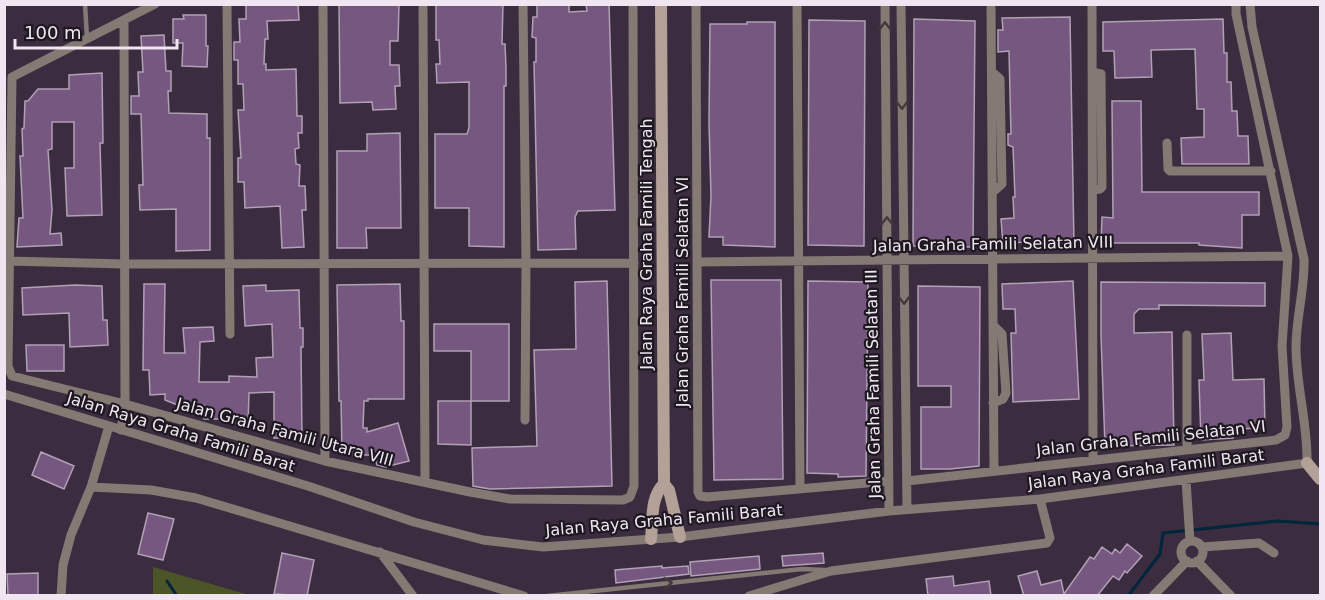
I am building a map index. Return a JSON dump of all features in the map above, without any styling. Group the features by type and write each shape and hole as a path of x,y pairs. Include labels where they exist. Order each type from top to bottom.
{"street":[{"path":"155,4 15,74 10,82 8,261 125,264 633,263 633,4"},
{"path":"227,4 230,334"},
{"path":"323,4 325,461"},
{"path":"423,4 425,482"},
{"path":"523,4 525,420"},
{"name":"Jalan Raya Graha Famili Tengah","path":"661,4 664,484 669,490 680,537"},
{"name":"Jalan Graha Famili Selatan VI","path":"696,4 698,492 700,496 707,497 889,481"},
{"path":"796,4 800,489"},
{"name":"Jalan Graha Famili Selatan III","path":"885,4 890,511"},
{"name":"Jalan Graha Famili Selatan III","path":"901,4 907,509"},
{"path":"991,4 994,471"},
{"path":"1092,4 1093,459"},
{"name":"Jalan Graha Famili Selatan VI","path":"907,480 1276,440 1286,432 1282,346 1288,256 1236,14 1236,4"},
{"path":"1250,4 1252,27 1304,259 1305,280 1296,344 1297,375 1308,444 1307,463 1320,479"},
{"path":"121,430 125,404 124,21"},
{"path":"1167,143 1170,171 1271,171"},
{"name":"Jalan Graha Famili Selatan VIII","path":"698,262 1288,256"},
{"name":"Jalan Graha Famili Utara VIII","path":"8,261 8,366 9,372 16,378 125,404 325,461 425,482 510,499 623,500 630,496 634,486 633,263"},
{"path":"1187,335 1187,449"},
{"name":"Jalan Raya Graha Famili Barat","path":"5,394 311,487 414,522 483,540 543,547 680,537 907,509 1040,499 1307,463"},
{"path":"61,596 63,565 71,535 91,487 110,426"},
{"path":"1186,480 1189,539 1181,553 1231,596"},
{"name":"Jalan Raya Graha Famili Tengah","path":"651,539 654,500 657,490 664,484"},
{"path":"91,487 151,489 196,498 524,596"},
{"path":"749,596 831,571 1047,543 1050,538 1040,499"},
{"path":"1189,539 1202,547 1259,543 1274,554"},
{"path":"1153,596 1192,561 1201,558 1202,547"},
{"path":"380,552 413,596"},
{"path":"502,596 512,592"}],"lane":[{"path":"85,4 87,38"},
{"path":"547,596 802,569 831,571"}],"green space":[{"path":"153,567 249,595 153,595"}],"building":[{"path":"246,4 298,4 299,20 267,21 268,39 265,39 264,64 266,64 266,70 296,69 297,116 302,116 302,133 298,133 299,148 295,149 296,164 300,165 299,186 305,186 306,210 302,210 304,247 282,248 280,206 245,208 244,182 238,182 238,158 241,158 238,110 244,110 243,84 238,84 238,60 234,60 234,42 240,42 239,19 246,19"},
{"path":"339,4 399,4 398,41 390,41 390,65 399,65 400,86 395,86 396,109 373,110 372,102 340,103"},
{"path":"436,4 503,4 502,44 505,44 506,68 504,247 469,246 469,208 435,208 435,134 467,134 469,128 469,82 437,83 436,64 440,64 439,40 436,40"},
{"path":"537,4 569,4 569,12 587,11 586,4 609,4 615,210 578,211 575,217 576,249 538,250 534,62 536,62 536,38 532,37 533,17 537,17"},
{"path":"183,15 206,15 207,67 182,66 183,43 173,43 173,19 184,19"},
{"path":"1070,17 1074,244 1046,244 1046,240 1003,244 1001,219 1014,218 1013,197 1015,197 1013,147 1008,145 1008,134 1011,134 1009,51 998,52 998,30 1003,30 1002,18"},
{"path":"914,19 975,21 973,247 913,246"},
{"path":"1223,19 1224,53 1227,53 1227,82 1231,82 1232,111 1237,111 1238,136 1248,136 1249,164 1182,164 1181,138 1204,137 1204,109 1197,109 1195,49 1151,50 1152,77 1115,78 1114,51 1103,51 1103,22"},
{"path":"809,20 865,21 864,246 808,245"},
{"path":"747,22 775,22 775,247 723,245 723,237 709,237 711,196 710,24 747,24"},
{"path":"164,35 166,71 171,71 171,91 168,91 169,113 207,114 207,138 210,138 210,250 176,251 176,209 140,210 139,185 143,185 141,114 131,114 131,96 139,96 138,72 143,72 141,36"},
{"path":"102,73 103,143 100,143 102,215 67,216 65,168 74,168 74,122 52,122 52,149 48,150 52,210 50,234 61,233 62,245 17,247 19,218 23,218 20,156 23,156 22,129 24,128 25,101 28,101 38,89 69,89 69,75"},
{"path":"1112,101 1141,101 1142,192 1259,192 1259,215 1242,215 1242,248 1199,245 1199,243 1101,243 1102,217 1113,218"},
{"path":"400,133 401,228 366,228 367,248 337,248 337,151 367,151 367,134"},
{"path":"711,280 781,280 783,479 714,480"},
{"path":"607,281 612,486 490,489 473,486 472,448 537,446 534,350 576,349 575,282"},
{"path":"808,281 868,282 866,476 838,477 838,474 807,473"},
{"path":"1073,281 1079,399 1013,402 1011,333 1016,333 1015,309 1003,309 1002,284"},
{"path":"1101,282 1265,283 1265,306 1159,305 1159,309 1139,309 1134,314 1134,333 1172,332 1174,445 1105,446"},
{"path":"144,284 165,284 164,353 185,353 183,328 213,327 214,341 200,342 199,382 229,382 229,376 257,377 256,358 273,357 272,324 245,326 243,286 266,285 266,291 299,290 300,328 303,328 303,347 301,347 302,438 274,438 274,392 249,393 248,423 228,423 228,419 204,419 204,405 180,406 165,400 165,394 150,395 149,370 143,370"},
{"path":"400,284 401,321 404,321 404,399 364,401 363,428 367,428 367,432 398,423 409,461 385,467 377,465 374,455 353,455 353,450 342,450 337,285"},
{"path":"102,286 103,320 107,320 108,345 70,347 69,313 23,315 22,288"},
{"path":"918,286 980,287 979,466 921,469 921,407 951,407 951,386 918,386"},
{"path":"434,324 509,324 509,401 471,401 471,351 434,351"},
{"path":"1231,333 1233,380 1264,379 1265,428 1233,429 1233,438 1201,440 1199,380 1204,380 1202,334"},
{"path":"26,345 64,345 64,371 27,371"},
{"path":"438,401 471,401 471,445 438,444"},
{"path":"41,452 74,466 64,489 32,475"},
{"path":"148,513 174,519 163,560 138,554"},
{"path":"1127,544 1142,556 1127,573 1125,571 1119,580 1113,576 1097,596 1024,596 1018,576 1037,571 1041,585 1061,580 1064,594 1090,557 1094,559 1102,547 1112,554 1115,549 1120,553"},
{"path":"282,553 314,560 307,596 274,594"},
{"path":"823,553 824,563 783,566 782,556"},
{"path":"759,556 760,569 691,576 690,562"},
{"path":"662,566 662,568 688,566 689,574 616,583 615,570"},
{"path":"38,573 38,596 8,596 7,574"},
{"path":"953,576 954,586 989,581 991,596 928,596 926,579"}],"waterway":[{"path":"1128,596 1160,554 1163,533 1278,521 1320,524"},
{"path":"167,581 177,596"}]}
